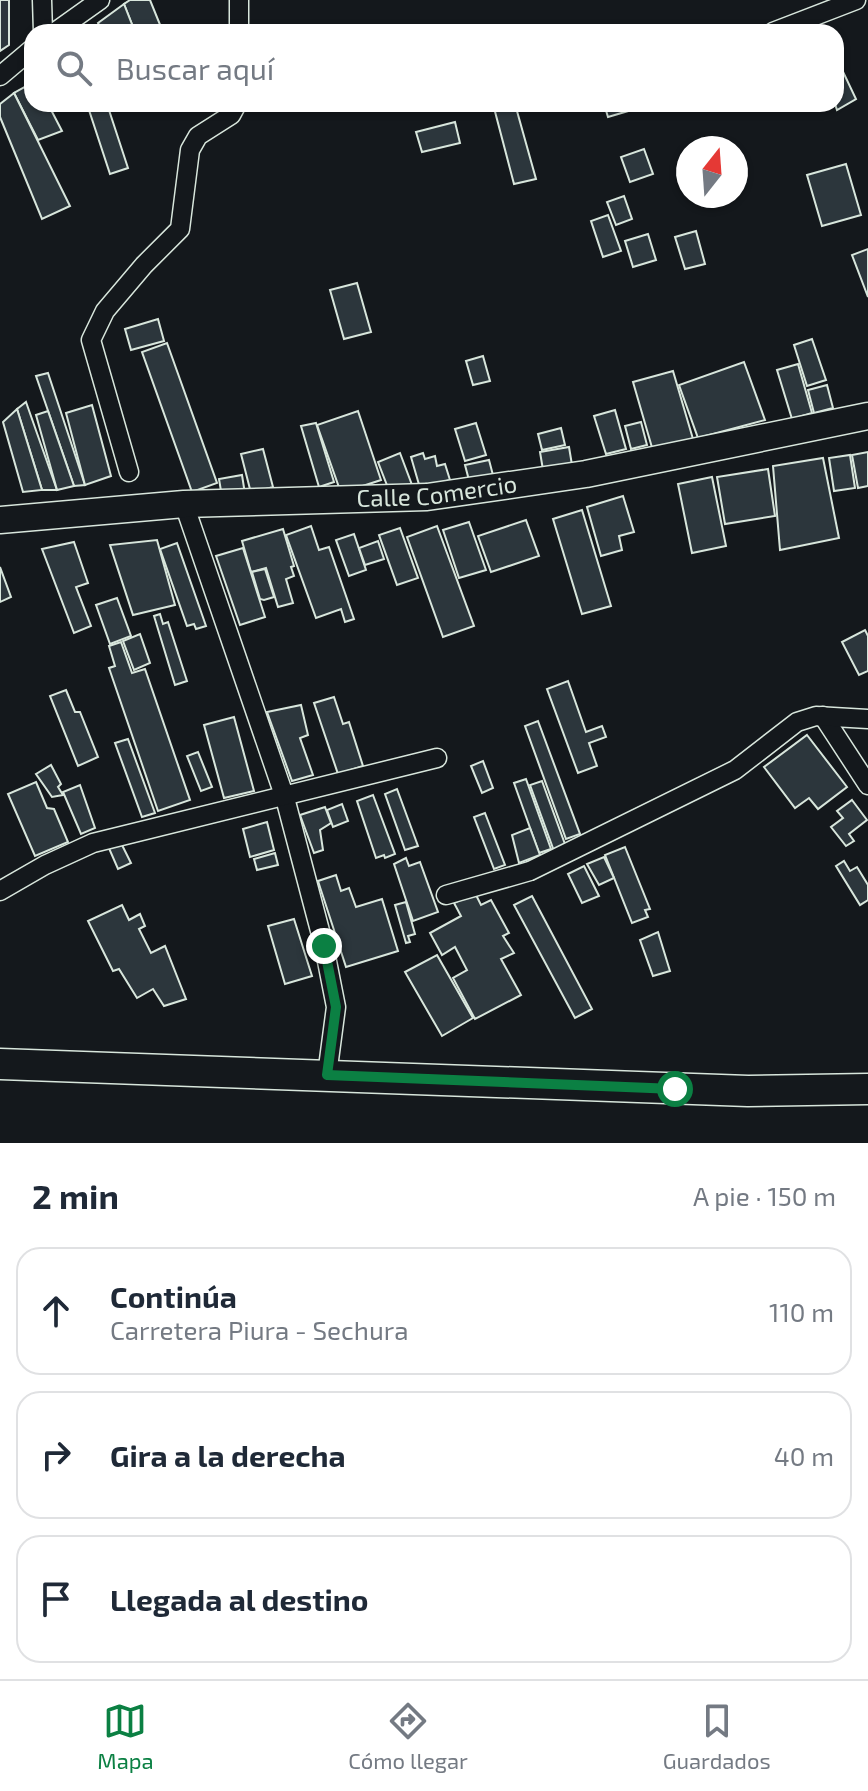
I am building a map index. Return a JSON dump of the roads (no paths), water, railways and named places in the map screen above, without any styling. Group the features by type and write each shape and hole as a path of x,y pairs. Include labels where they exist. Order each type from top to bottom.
{"main road":[{"path":"0,1064 748,1091 868,1089"}],"street":[{"path":"42,0 43,24"},
{"path":"66,24 100,0"},
{"path":"239,0 239,24"},
{"path":"794,24 856,0"},
{"path":"0,76 24,56"},
{"path":"129,472 91,340 105,311 180,229 190,150 198,136 233,112"},
{"name":"Calle Comercio","path":"0,520 184,504 427,497 586,474 864,422"},
{"path":"184,504 285,798 336,1007 327,1075"},
{"path":"823,716 868,785"},
{"path":"446,895 530,871 735,770 797,722 823,716 868,719"},
{"path":"0,891 93,843 437,758"}]}
